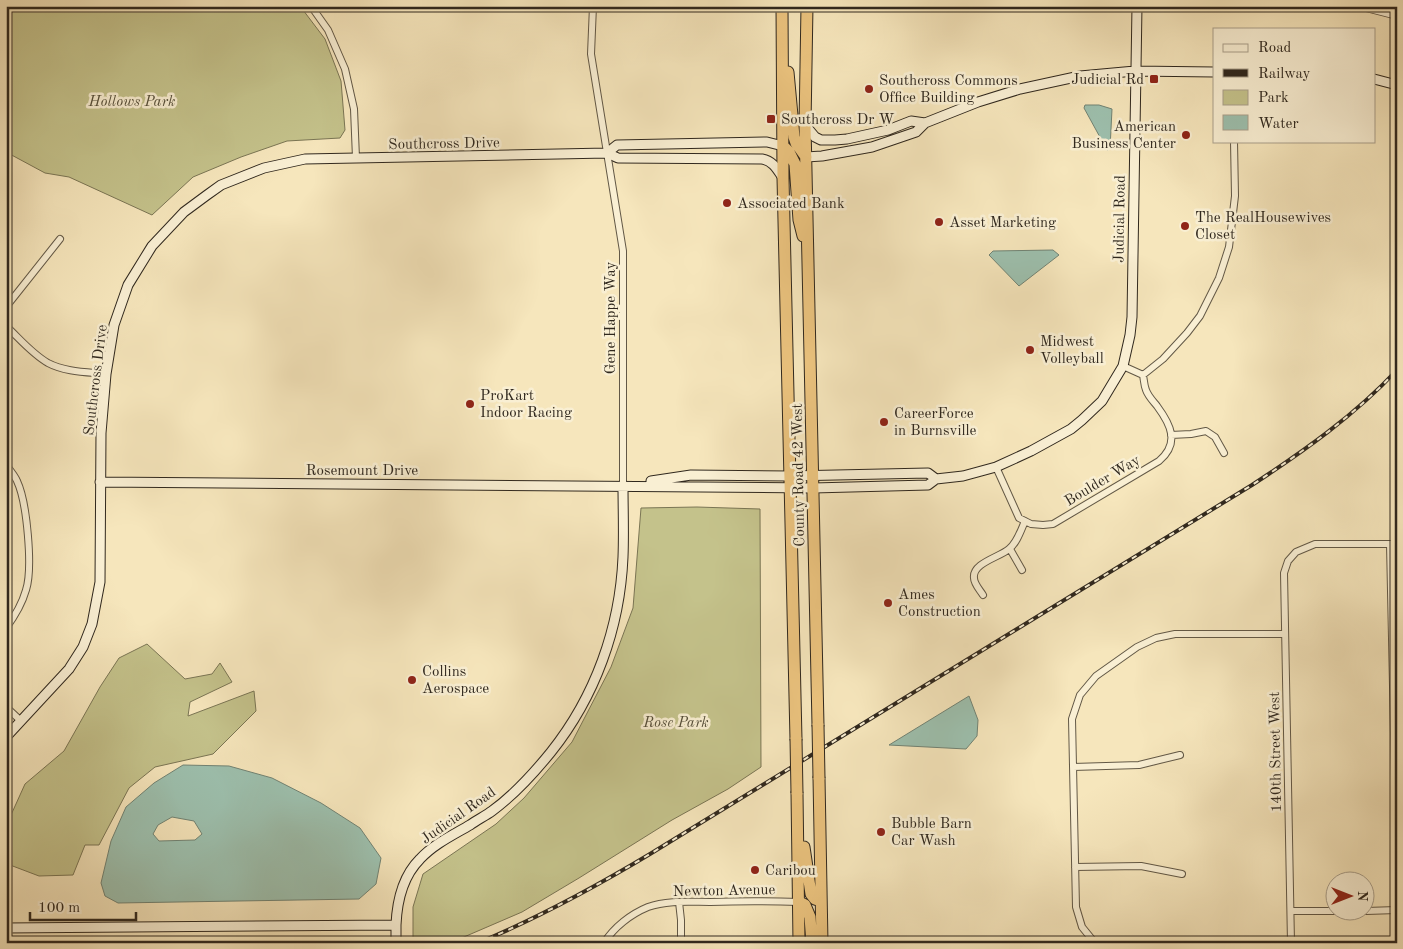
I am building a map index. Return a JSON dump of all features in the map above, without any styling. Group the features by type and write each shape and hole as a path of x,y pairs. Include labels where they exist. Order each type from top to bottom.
{"highway":[{"name":"County Road 42 West","path":"782,6 783,178 799,943"},
{"name":"County Road 42 West","path":"807,6 805,125 822,943"},
{"path":"781,26 790,84 794,137 806,157"},
{"path":"783,146 789,152 795,164 799,220 808,257"},
{"path":"796,793 809,886 811,894 815,899 821,901"},
{"path":"798,902 805,905 810,917 812,943"}],"street":[{"path":"311,6 328,30 345,69 354,109 356,158"},
{"name":"Gene Happe Way","path":"593,6 592,54 623,251 623,485"},
{"path":"1137,7 1180,8 1186,6"},
{"path":"1358,6 1397,16"},
{"name":"Judicial Road","path":"790,482 813,488 928,484 936,479 963,476 996,467 1031,451 1071,429 1102,401 1123,366 1132,317 1137,7"},
{"path":"806,157 872,147 916,132 925,123 1020,88 1080,76 1135,70 1213,72"},
{"path":"1376,80 1397,85"},
{"path":"805,125 815,137 821,140 834,140 888,130 911,121 925,123"},
{"name":"Southcross Drive","path":"607,153 618,145 768,142 783,146"},
{"path":"1143,375 1163,359 1192,327 1200,316 1219,278 1229,247 1235,196 1234,142"},
{"name":"Southcross Drive","path":"6,737 69,669 83,647 92,624 100,582 100,433 106,374 114,325 128,285 152,246 184,212 221,186 264,168 306,159 607,153 618,158 762,158 776,166 783,178"},
{"path":"6,307 60,239"},
{"path":"6,326 34,353 48,363 66,370 106,374"},
{"path":"1123,366 1143,375"},
{"path":"1143,375 1146,391 1161,412 1171,434 1191,434 1206,431 1215,437 1224,453"},
{"name":"Boulder Way","path":"1025,521 1042,526 1053,524 1159,461 1165,456 1172,444 1171,434"},
{"path":"6,465 17,481 25,504 29,557 27,588 16,615 6,628"},
{"path":"983,595 973,576 975,570 1010,549 1025,521 1019,518 996,467"},
{"name":"Judicial Road","path":"790,482 813,476 928,473 936,479"},
{"name":"Rosemount Drive","path":"100,482 623,485 790,482"},
{"name":"Judicial Road","path":"396,943 398,900 406,878 419,859 436,845 492,811 520,787 552,752 579,712 598,673 616,613 623,557 623,485"},
{"name":"140th Street West","path":"1291,943 1284,573 1288,560 1296,552 1315,544 1394,544"},
{"path":"1394,544 1397,875"},
{"path":"1010,549 1022,570"},
{"path":"1095,943 1082,927 1076,907 1072,720 1080,695 1096,676 1137,647 1156,638 1174,634 1285,634"},
{"path":"6,707 21,721"},
{"path":"1073,767 1139,765 1180,755"},
{"path":"1075,867 1141,866 1182,874"},
{"path":"678,902 681,920 681,943"},
{"name":"Newton Avenue","path":"604,943 616,928 636,913 660,904 678,902 798,902"},
{"path":"1376,911 1397,910"},
{"path":"1291,911 1326,911"},
{"path":"6,928 396,924"}],"green space":[{"name":"Hollows Park","path":"108,6 300,6 325,39 341,81 345,130 340,138 287,141 241,157 193,177 152,215 69,177 45,173 6,152 6,9 99,10"},
{"name":"Rose Park","path":"641,508 760,509 761,767 728,789 672,820 522,912 450,943 413,943 413,907 423,874 496,824 524,798 572,742 611,667 633,608"},
{"path":"147,644 185,679 212,674 220,663 232,682 190,702 188,716 254,691 256,711 213,754 155,767 129,788 99,845 85,845 73,875 39,876 10,865 6,857 6,826 25,784 64,751 100,687 119,658"}],"water":[{"path":"1085,105 1099,105 1112,109 1110,149 1107,150 1084,108"},
{"path":"1053,250 1059,255 1019,286 989,255 993,251"},
{"path":"969,696 978,720 977,736 966,749 889,745"},
{"path":"183,765 229,766 272,778 321,803 360,828 381,858 376,884 359,899 118,903 105,896 101,883 111,841 126,807 154,783","holes":["172,817 194,821 202,834 195,840 159,841 153,834 158,825"]}],"railway":[{"path":"478,943 544,913 629,866 1252,485 1328,432 1364,402 1397,370"}],"place":[{"name":"Judicial Rd","path":"1154,79"},
{"name":"Southcross Commons Office Building","path":"869,89"},
{"name":"Southcross Dr W","path":"771,119"},
{"name":"American Business Center","path":"1186,135"},
{"name":"Associated Bank","path":"727,203"},
{"name":"Asset Marketing","path":"939,222"},
{"name":"The RealHousewives Closet","path":"1185,226"},
{"name":"Midwest Volleyball","path":"1030,350"},
{"name":"ProKart Indoor Racing","path":"470,404"},
{"name":"CareerForce in Burnsville","path":"884,422"},
{"name":"Ames Construction","path":"888,603"},
{"name":"Collins Aerospace","path":"412,680"},
{"name":"Bubble Barn Car Wash","path":"881,832"},
{"name":"Caribou","path":"755,870"}]}
